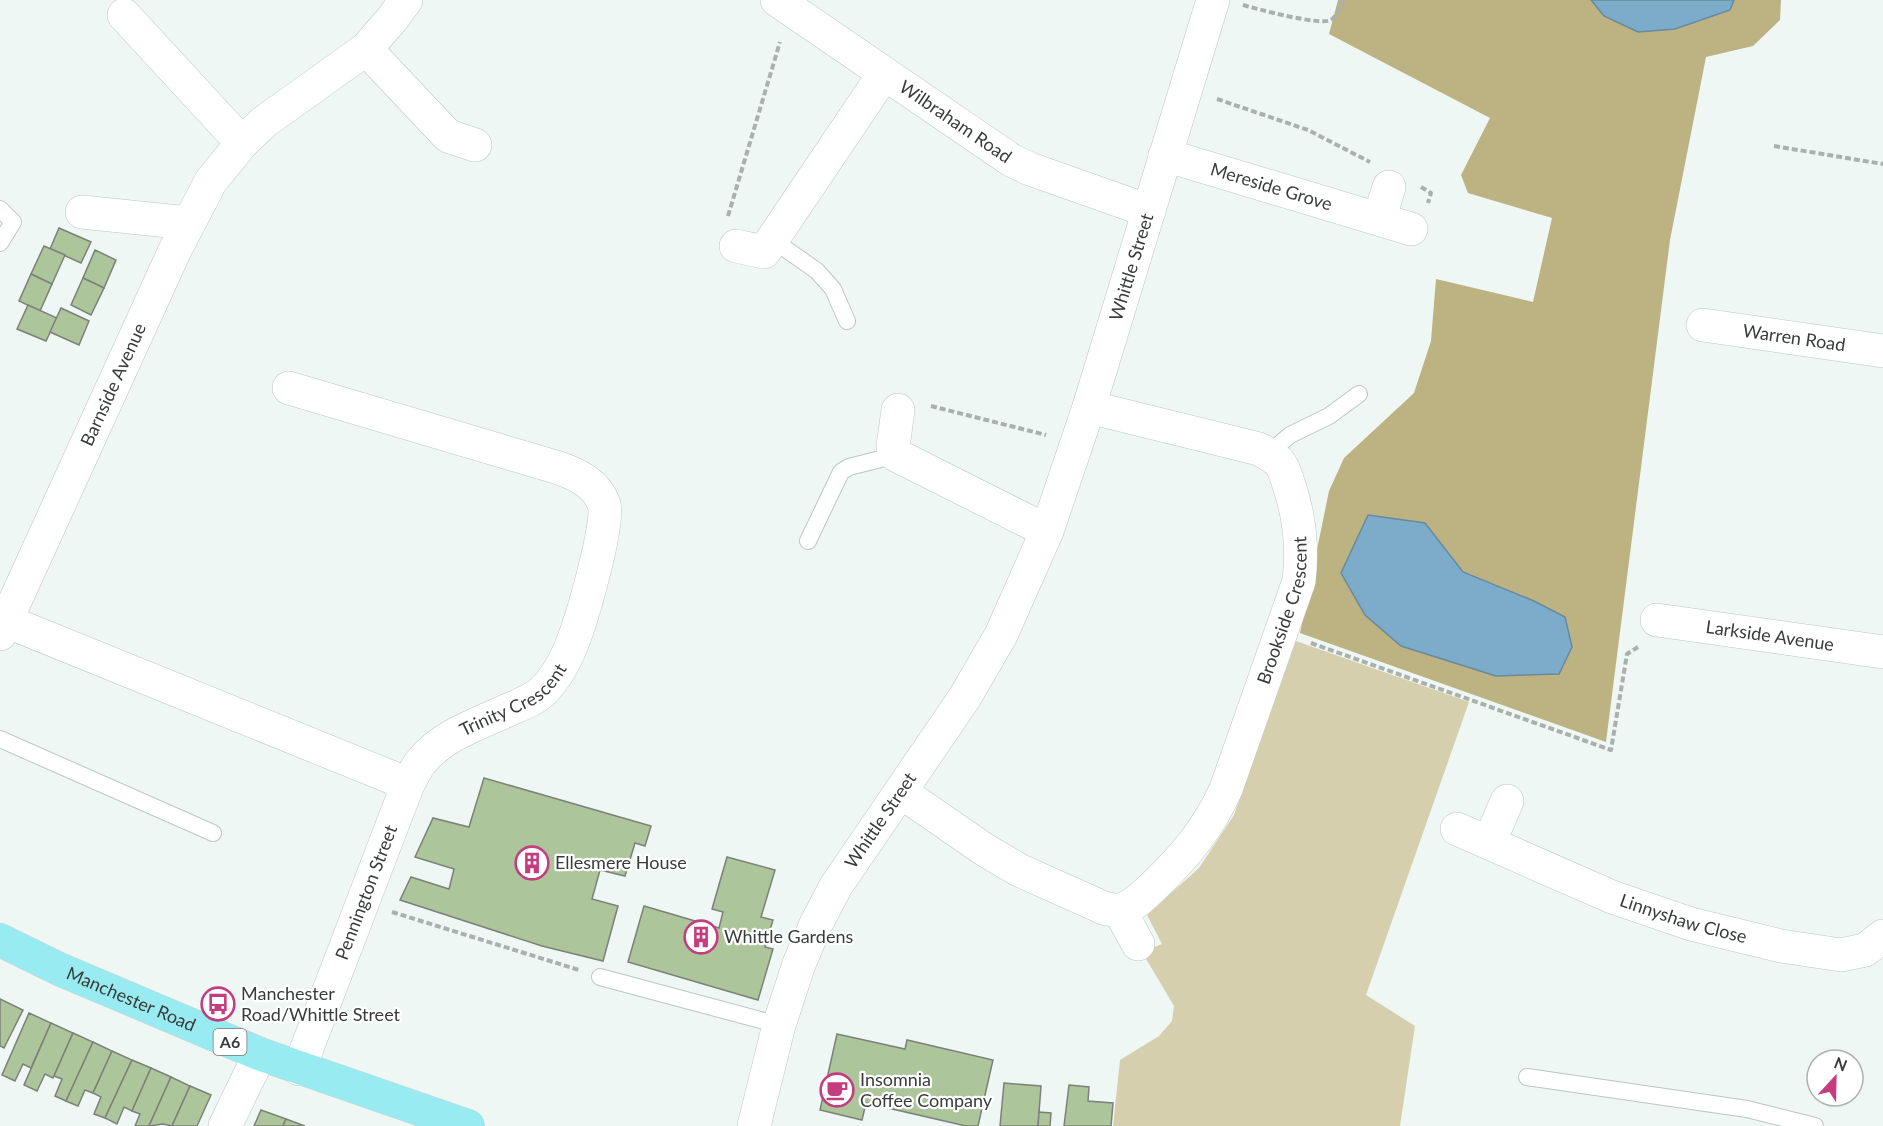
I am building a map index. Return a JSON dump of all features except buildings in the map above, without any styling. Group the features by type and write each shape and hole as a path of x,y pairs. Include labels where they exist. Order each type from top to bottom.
{"main road":[{"name":"Manchester Road","path":"0,940 59,969 260,1054 468,1126"}],"street":[{"name":"Barnside Avenue","path":"2,624 188,222 211,181 264,122 366,49 406,0"},
{"name":"Whittle Street","path":"754,1126 779,1025 799,964 816,924 836,886 965,697 1001,635 1047,531 1089,407 1185,89 1223,1"},
{"name":"Wilbraham Road","path":"783,4 1011,160 1030,169 1149,211"},
{"path":"124,15 242,144"},
{"path":"366,49 448,136 475,145"},
{"path":"736,246 764,252 884,74"},
{"name":"Mereside Grove","path":"1165,155 1411,229"},
{"path":"1379,219 1389,187"},
{"path":"82,212 188,222"},
{"name":"Warren Road","path":"1702,326 1883,351"},
{"name":"Trinity Crescent","path":"289,389 559,468 578,475 595,488 604,505 605,524 575,636 556,677 542,693 450,737 421,761 408,784"},
{"path":"1089,407 1259,449 1268,454"},
{"path":"898,410 893,447 896,455 1047,531"},
{"name":"Brookside Crescent","path":"1120,910 1139,900 1176,865 1214,815 1226,789 1299,581 1302,558 1301,533 1295,505 1284,472 1279,463 1268,454"},
{"name":"Larkside Avenue","path":"1657,620 1883,652"},
{"path":"2,624 408,784"},
{"name":"Pennington Street","path":"299,1069 408,784"},
{"path":"901,792 985,850 1019,870 1107,909 1120,910 1138,944"},
{"path":"1488,843 1507,801"},
{"name":"Linnyshaw Close","path":"1457,829 1623,901 1691,924 1769,943 1841,955 1865,950 1883,936"},
{"path":"225,1126 260,1054"}],"lane":[{"path":"0,209 13,222 0,243"},
{"path":"773,240 817,271 833,289 847,321"},
{"path":"1268,454 1290,435 1329,416 1359,394"},
{"path":"808,541 841,472 849,466 896,455"},
{"path":"0,739 213,833"},
{"path":"600,977 779,1025"},
{"path":"1527,1077 1747,1109 1815,1126"}],"path":[{"path":"1223,1 1278,15 1326,21 1336,15 1343,0"},
{"path":"736,246 720,241 783,4"},
{"path":"1185,89 1308,130 1394,173 1389,187"},
{"path":"1774,146 1883,164"},
{"path":"898,410 900,399 1077,443"},
{"path":"1282,633 1611,750 1627,654 1657,620"},
{"path":"362,902 600,977"}],"shaded area":[{"path":"1338,0 1591,0 1604,16 1638,32 1675,29 1729,10 1734,0 1781,0 1780,20 1753,46 1706,57 1670,240 1606,742 1300,633 1329,491 1344,458 1414,393 1431,341 1436,279 1533,302 1552,218 1468,193 1461,175 1490,118 1329,34","holes":["1425,523 1463,572 1534,601 1565,617 1341,573"]},
{"path":"1296,641 1469,702 1366,995 1415,1026 1400,1126 1113,1126 1120,1060 1159,1036 1172,1021 1174,1006 1142,952 1162,944 1147,915 1199,868 1234,815"}],"water":[{"path":"1591,0 1734,0 1730,10 1675,29 1638,32 1604,16"},
{"path":"1368,515 1425,523 1463,572 1534,601 1565,617 1572,647 1559,674 1496,676 1401,646 1365,615 1341,573"}],"place":[{"name":"Ellesmere House","path":"532,863"},
{"name":"Whittle Gardens","path":"701,937"},
{"name":"Manchester Road/Whittle Street","path":"218,1004"},
{"name":"Insomnia Coffee Company","path":"837,1090"}]}
